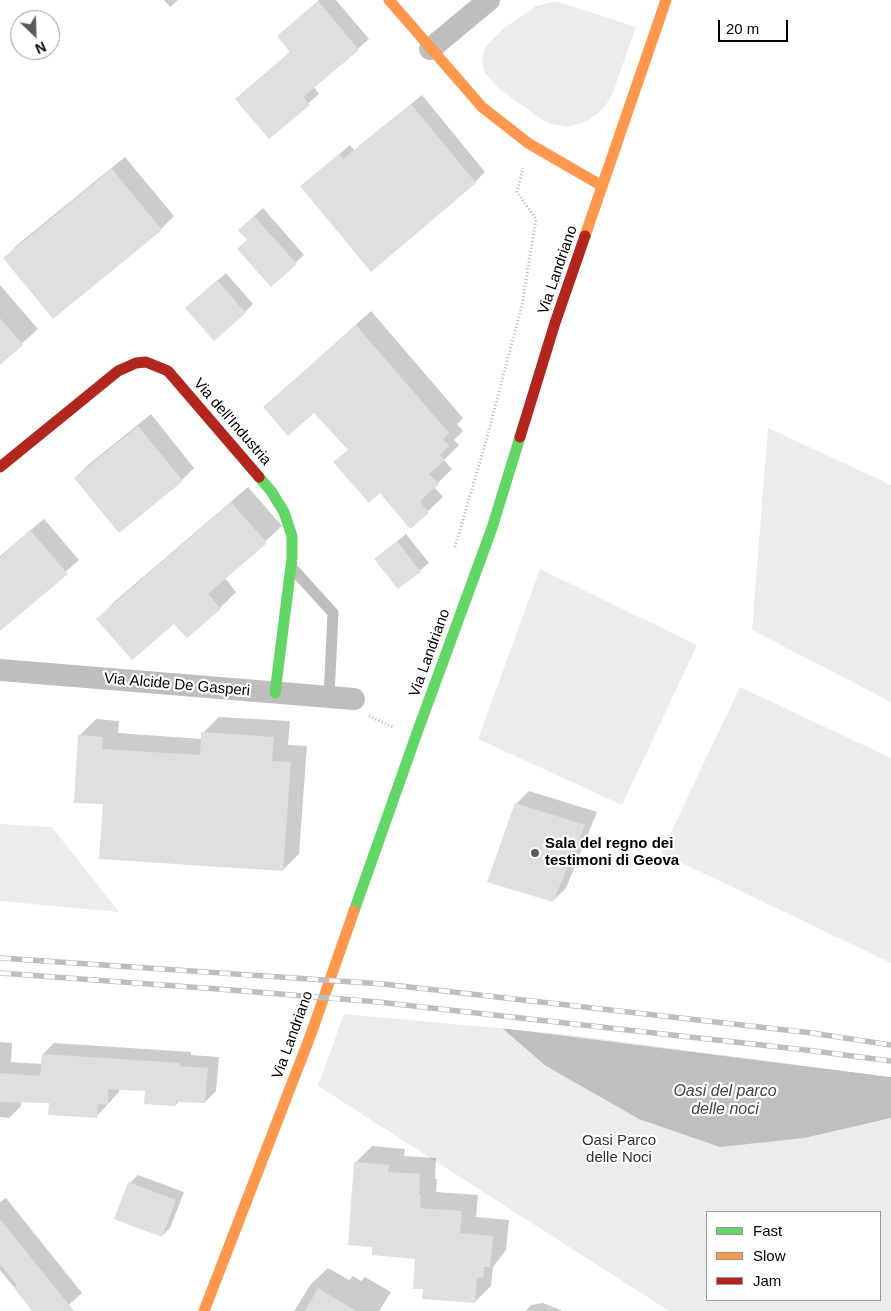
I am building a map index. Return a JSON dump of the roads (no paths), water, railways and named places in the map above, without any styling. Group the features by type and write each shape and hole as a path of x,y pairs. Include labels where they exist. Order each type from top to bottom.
{"street":[{"path":"389,0 482,106 528,142 602,186"},
{"path":"430,49 489,0"},
{"name":"Via Landriano","path":"204,1311 310,1034 492,528 555,323 666,0"},
{"name":"Via dell'Industria","path":"0,467 118,371 136,363 146,362 168,371 277,499 289,524 292,536 291,567 275,693"},
{"name":"Via Alcide De Gasperi","path":"0,670 354,699"}],"lane":[{"path":"291,567 333,614 329,697"}],"water":[{"name":"Oasi del parco delle noci","path":"502,1028 891,1077 891,1118 804,1138 720,1147 639,1119 546,1066"}],"railway":[{"path":"0,958 383,984 812,1033 891,1045"},
{"path":"0,973 378,1002 891,1061"}],"place":[{"name":"Sala del regno dei testimoni di Geova","path":"535,853"}],"park label":[{"name":"Oasi Parco delle Noci","path":"619,1150"}]}
